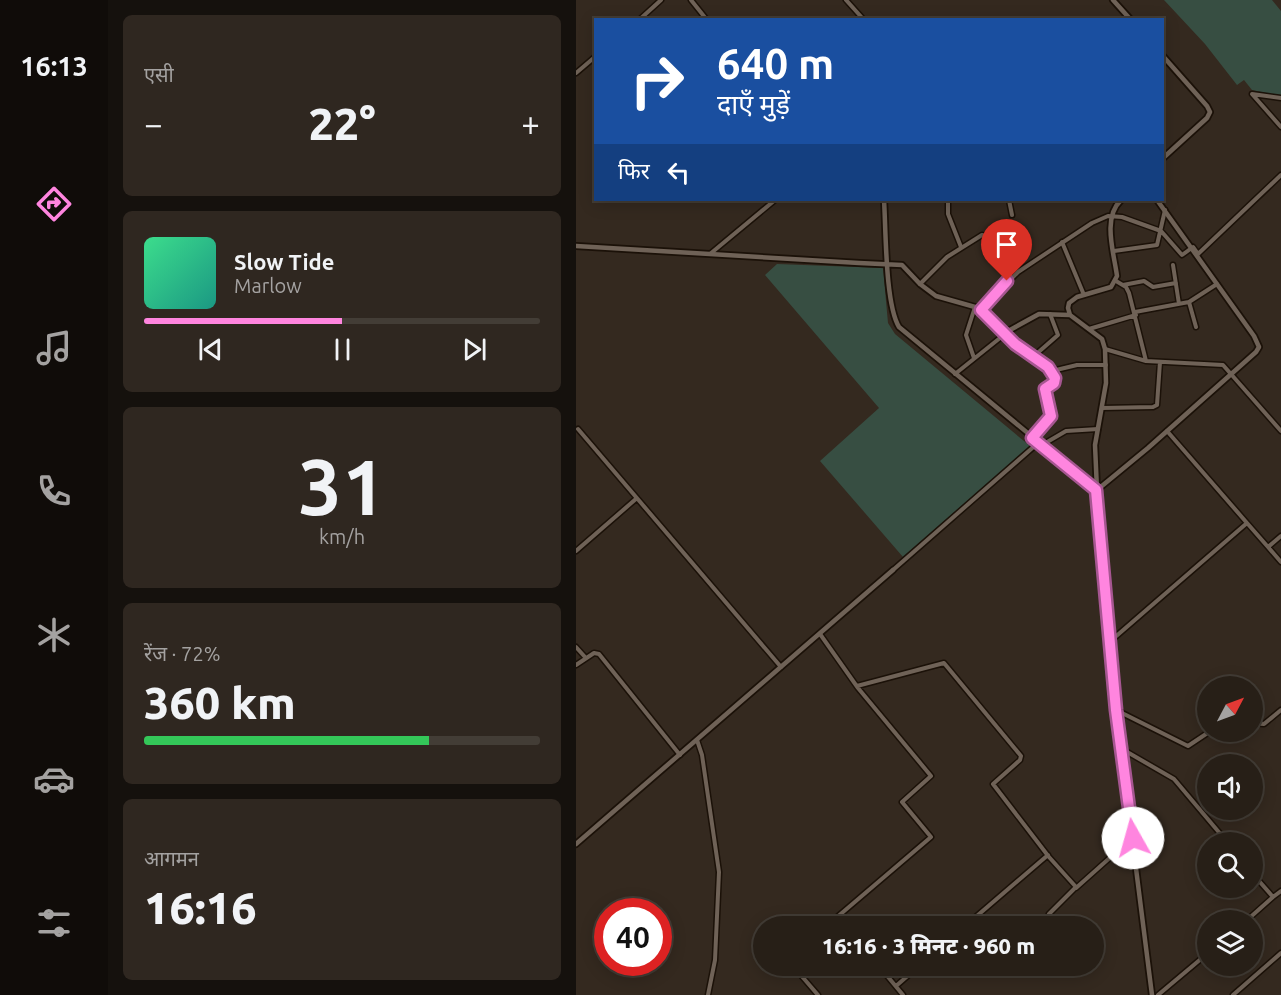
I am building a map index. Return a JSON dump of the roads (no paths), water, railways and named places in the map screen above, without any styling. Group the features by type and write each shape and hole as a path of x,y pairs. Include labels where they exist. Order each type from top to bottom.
{"street":[{"path":"641,18 661,0"},
{"path":"691,0 705,18"},
{"path":"846,0 862,18"},
{"path":"1113,0 1129,18"},
{"path":"576,73 594,58"},
{"path":"1164,58 1210,112 1207,118 1164,157"},
{"path":"1281,98 1252,94 1281,127"},
{"path":"1192,249 1198,254 1281,175"},
{"path":"711,254 774,201"},
{"path":"884,201 892,311 899,327 1096,490"},
{"path":"948,201 948,214 961,246"},
{"path":"1009,201 1012,215"},
{"path":"1070,315 1069,303 1077,297 1111,287 1116,281 1111,230 1112,215 1115,206 1120,201"},
{"path":"1096,490 1167,431 1256,352 1259,346 1158,201"},
{"path":"1114,251 1155,247 1159,244 1165,210"},
{"path":"981,310 1011,277 1092,223 1112,215 1161,231 1181,254 1192,249"},
{"path":"920,284 940,263 961,246 979,236 986,236 1011,277"},
{"path":"1062,242 1084,295"},
{"path":"576,246 902,265 920,284 936,296 975,306 981,310 1015,344 1052,371 1055,381 1045,389 1052,414 1032,438"},
{"path":"1173,265 1179,304"},
{"path":"1123,285 1144,280 1153,287 1176,283"},
{"path":"1116,281 1123,285 1129,293 1146,361"},
{"path":"1089,329 1136,314 1189,302 1217,284"},
{"path":"1189,302 1196,327"},
{"path":"974,358 966,335 975,306"},
{"path":"1001,328 1010,330 1033,316 1050,313 1070,315 1102,339 1105,349 1107,374 1095,445 1096,490 1116,710 1152,995"},
{"path":"1034,356 1058,337 1057,327 1050,313"},
{"path":"955,374 1005,334"},
{"path":"1105,349 1146,361 1221,364 1281,431"},
{"path":"1102,408 1155,406 1158,403 1160,362"},
{"path":"1052,371 1077,365 1106,365"},
{"path":"578,429 781,667"},
{"path":"576,844 1040,444 1066,431 1098,429"},
{"path":"1167,431 1281,562"},
{"path":"576,551 637,498"},
{"path":"1109,639 1114,638 1246,523"},
{"path":"1268,547 1281,536"},
{"path":"820,634 857,686 931,776 902,801 931,837 838,916"},
{"path":"576,647 585,657"},
{"path":"576,665 594,652 599,654 680,755"},
{"path":"857,686 944,663 1021,756 1020,760 993,784 1076,888"},
{"path":"1116,710 1188,746 1197,740"},
{"path":"1263,724 1281,710"},
{"path":"697,740 702,754 719,872 715,960 708,995"},
{"path":"1122,749 1174,779 1218,832"},
{"path":"1049,914 1133,838"},
{"path":"977,916 1048,855"},
{"path":"1263,886 1273,897"},
{"path":"1258,910 1281,891"},
{"path":"1233,995 1281,953"},
{"path":"1158,995 1197,962"},
{"path":"802,976 818,995"},
{"path":"888,976 903,995"},
{"path":"896,986 908,976"}]}
